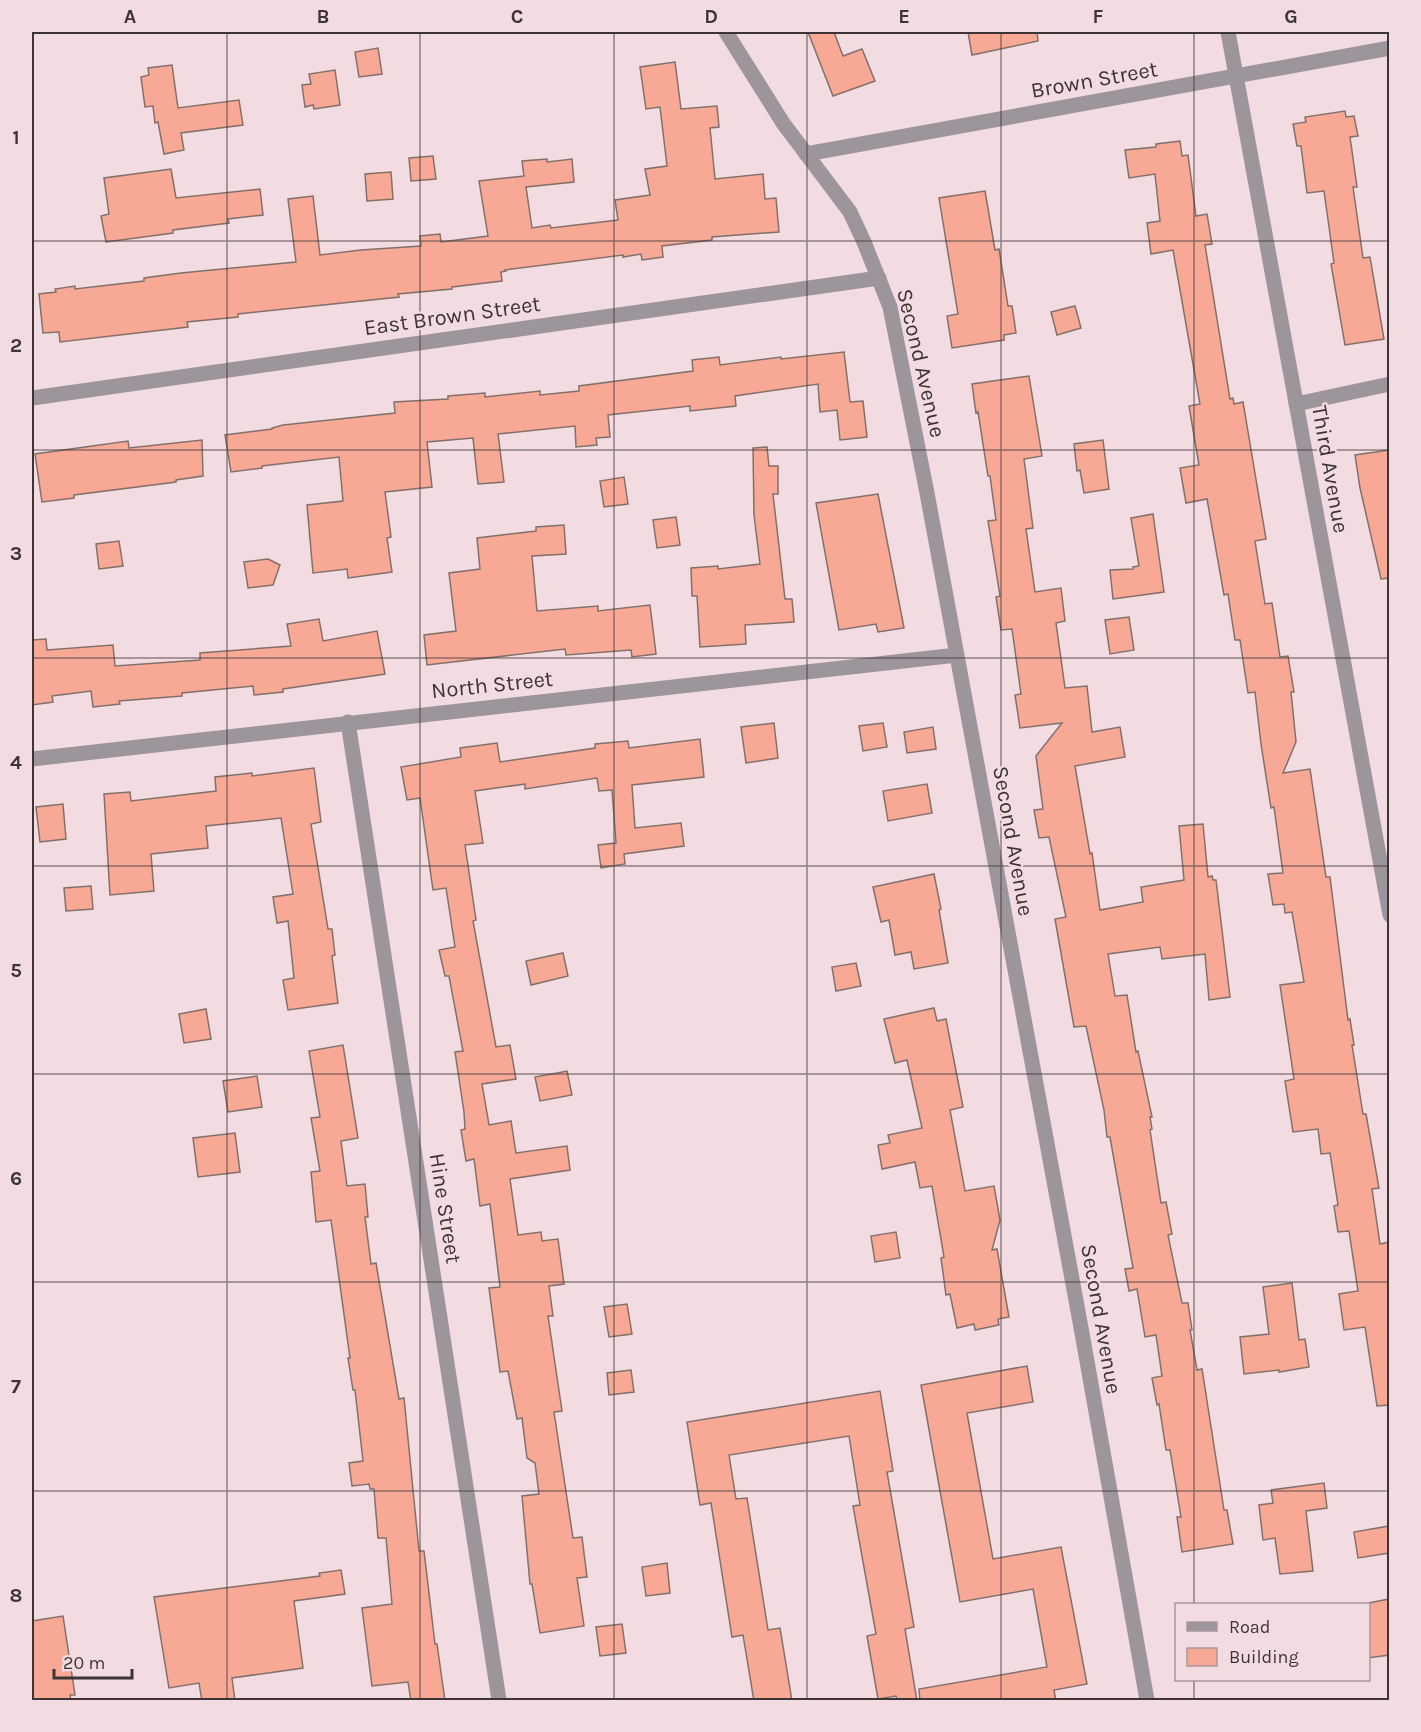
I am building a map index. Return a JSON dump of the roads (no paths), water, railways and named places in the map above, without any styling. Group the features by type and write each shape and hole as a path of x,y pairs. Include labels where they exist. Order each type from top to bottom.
{"street":[{"name":"Second Avenue","path":"726,32 783,123 850,212 890,307 957,654 1082,1333 1146,1701"},
{"name":"Third Avenue","path":"1228,32 1389,915"},
{"name":"Brown Street","path":"806,154 1389,48"},
{"name":"East Brown Street","path":"32,398 879,278"},
{"path":"1296,404 1389,384"},
{"name":"North Street","path":"32,759 957,654"},
{"name":"Hine Street","path":"348,722 499,1701"}]}
